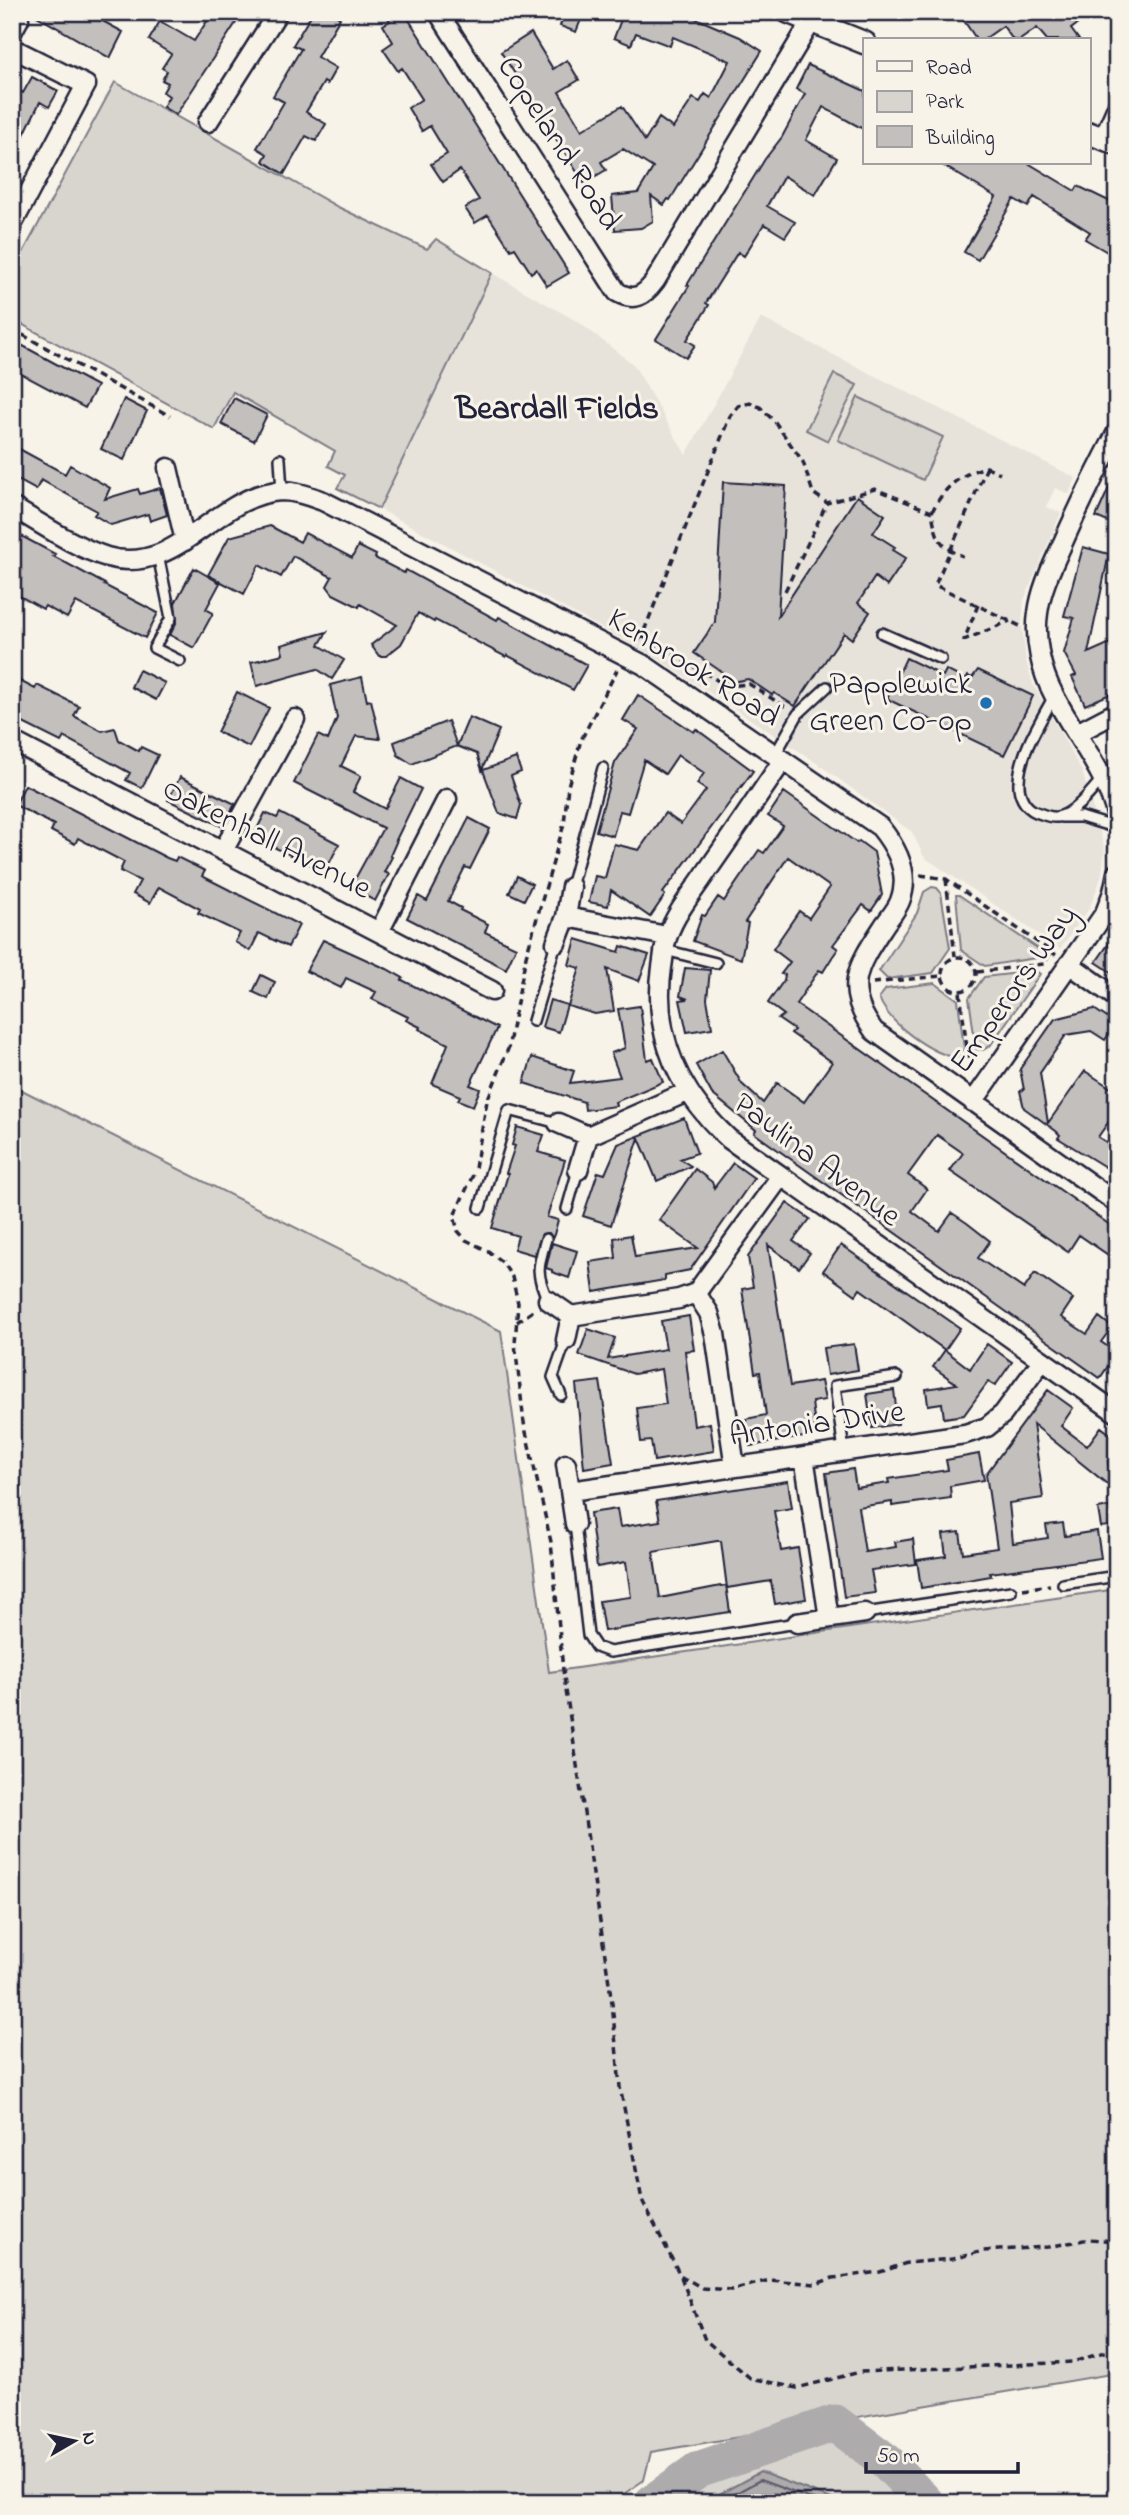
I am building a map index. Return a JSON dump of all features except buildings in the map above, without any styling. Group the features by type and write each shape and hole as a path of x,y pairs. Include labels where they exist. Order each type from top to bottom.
{"street":[{"path":"208,122 278,12"},
{"name":"Copeland Road","path":"439,12 617,292 635,298 642,295 655,281 817,17"},
{"path":"788,12 817,17 863,42"},
{"path":"12,48 86,85 12,225"},
{"path":"1103,139 1117,107"},
{"path":"1117,432 1045,583 1038,613 1039,654 1054,696 1103,778 1117,818"},
{"path":"168,468 185,541"},
{"name":"Kenbrook Road","path":"12,507 107,557 132,560 158,555 185,541 241,501 263,493 282,491 323,500 630,651 644,665 880,827 895,846 904,872"},
{"path":"1077,733 1117,712"},
{"path":"223,851 295,719"},
{"name":"Oakenhall Avenue","path":"12,741 492,991"},
{"name":"Paulina Avenue","path":"779,758 686,903 666,943 660,998 663,1029 671,1058 687,1092 699,1109 729,1139 1041,1362 1117,1413"},
{"path":"379,932 447,799"},
{"path":"904,872 901,901 861,962 857,974 858,1001 863,1017 874,1031 1117,1203"},
{"name":"Emperors Way","path":"974,1102 1105,912 1117,873"},
{"path":"556,943 566,917 570,887"},
{"path":"566,917 666,943"},
{"path":"1069,964 1117,998"},
{"path":"558,1124 588,1136 687,1092"},
{"path":"578,1170 588,1136"},
{"path":"548,1300 571,1316 679,1299 696,1293 781,1176"},
{"path":"696,1293 709,1313 715,1334 736,1467"},
{"path":"566,1340 571,1316"},
{"name":"Antonia Drive","path":"570,1491 965,1434 987,1427 1003,1415 1041,1362"},
{"path":"804,1457 829,1618"},
{"path":"566,1464 575,1524"},
{"path":"797,1623 865,1613"}],"lane":[{"path":"280,459 282,491"},
{"path":"158,555 171,618 154,648 180,662"},
{"path":"882,633 940,659"},
{"path":"779,758 798,714 827,687"},
{"path":"1054,696 1023,760 1019,782 1023,801 1031,810 1047,816 1081,817 1117,828"},
{"path":"570,887 603,768"},
{"path":"1059,817 1084,800 1103,778"},
{"path":"533,1021 556,943"},
{"path":"666,943 716,962"},
{"path":"480,1208 509,1110 558,1124"},
{"path":"566,1209 578,1170"},
{"path":"547,1239 537,1267 539,1283 548,1300"},
{"path":"561,1395 553,1377 566,1340"},
{"path":"844,1451 835,1386 897,1377"},
{"path":"575,1524 588,1635 596,1647 610,1652 797,1623"},
{"path":"1063,1584 1117,1576"},
{"path":"865,1613 1011,1591"}],"path":[{"path":"12,329 170,416"},
{"path":"827,503 813,493 803,462 775,422 760,407 750,404 738,406 730,416 642,636 630,651 580,740 569,786 564,824 526,956 508,1049 486,1101 474,1172 454,1216 458,1231 466,1240 502,1262 512,1277 518,1303 515,1344 524,1423 551,1542 563,1670 612,2003 620,2087 642,2200 680,2275 705,2340 750,2378 797,2388 860,2372 1073,2362 1117,2348"},
{"path":"978,605 964,640 1011,622 978,605 935,585 987,467"},
{"path":"962,556 950,551 936,536 932,512 940,495 953,482 973,470 987,467 1000,473"},
{"path":"785,591 827,503 875,489 932,512"},
{"path":"642,636 727,686 749,684 798,714"},
{"path":"904,872 946,878 1069,964"},
{"path":"946,878 955,956"},
{"path":"976,972 1044,964 1051,952"},
{"path":"955,956 969,959 976,972 972,985 960,992 947,987 941,976 944,963 955,956"},
{"path":"856,985 941,976"},
{"path":"960,992 974,1102"},
{"path":"1011,1591 1063,1584"},
{"path":"680,2275 702,2288 731,2290 770,2280 816,2284 833,2278 880,2272 907,2263 952,2259 983,2251 1048,2246 1089,2239 1117,2241"}],"shaded area":[{"path":"492,273 580,323 634,365 686,455 761,318 1076,478 1069,494 1055,488 1046,507 1061,513 1024,600 1022,624 1026,661 1033,684 1082,771 1105,850 1101,878 1089,909 1060,949 924,857 912,832 811,759 652,655 379,509"}],"green space":[{"path":"115,82 338,207 427,249 436,239 492,273 379,509 337,488 345,475 328,466 335,451 233,392 214,429 12,319 12,273"},
{"path":"834,374 857,385 828,441 806,430"},
{"path":"858,397 943,437 923,480 838,440"},
{"path":"932,887 941,893 950,948 933,973 887,979 879,971 917,913 924,892"},
{"path":"956,895 1043,952 1042,957 985,966 961,950"},
{"path":"1036,971 1040,974 990,1046 983,1050 976,1049 969,998 984,977"},
{"path":"935,983 958,1000 964,1049 957,1058 935,1050 912,1036 892,1018 879,998 886,989"},
{"path":"12,1085 501,1331 549,1672 1117,1589 1117,2373 651,2452 644,2480 611,2503 12,2503"},
{"path":"835,2423 887,2462 926,2503 652,2503 698,2470"}],"water":[{"path":"760,2472 842,2503 703,2503"}],"waterway":[{"path":"652,2503 698,2470 835,2423 887,2462 926,2503"}],"place":[{"name":"Papplewick Green Co-op","path":"986,703"}],"district":[{"name":"Beardall Fields","path":"557,410"}]}
